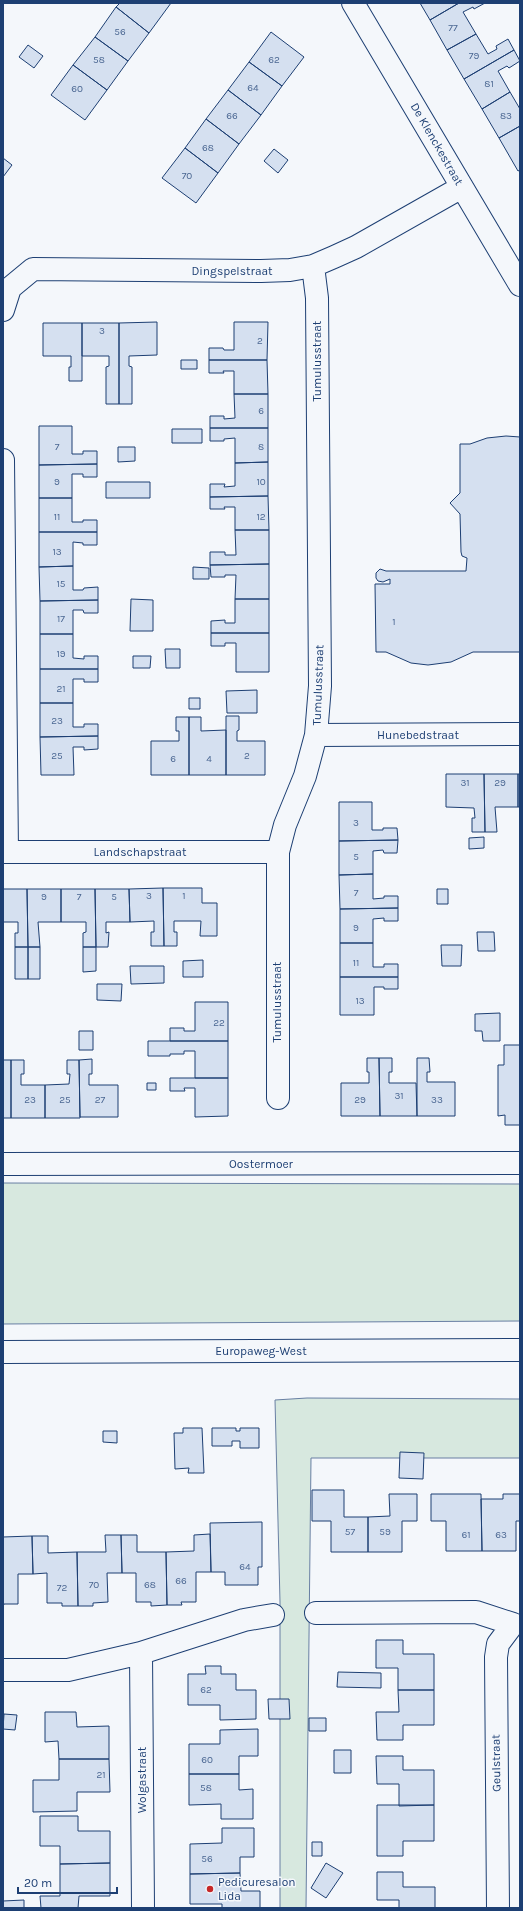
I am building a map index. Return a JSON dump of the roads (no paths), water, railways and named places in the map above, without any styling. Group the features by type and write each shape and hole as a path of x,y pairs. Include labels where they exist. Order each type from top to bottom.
{"street":[{"name":"De Klenckestraat","path":"353,3 520,285"},
{"name":"Dingspelstraat","path":"3,310 10,288 33,269 261,271 290,270 313,266 356,247 462,187"},
{"name":"Tumulusstraat","path":"278,1098 278,852 285,825 305,776 316,735 320,686 317,306 313,266"},
{"path":"3,460 5,852"},
{"name":"Hunebedstraat","path":"316,735 520,734"},
{"name":"Landschapstraat","path":"5,852 278,852"},
{"name":"Oostermoer","path":"3,1164 520,1163"},
{"name":"Europaweg-West","path":"3,1352 520,1350"},
{"name":"Geulstraat","path":"316,1612 476,1612 516,1622 498,1644 495,1664 498,1908"},
{"path":"3,1670 68,1670 141,1653 244,1620 273,1615"},
{"name":"Wolgastraat","path":"141,1653 143,1908"}],"place":[{"name":"Pedicuresalon Lida","path":"210,1889"}]}
